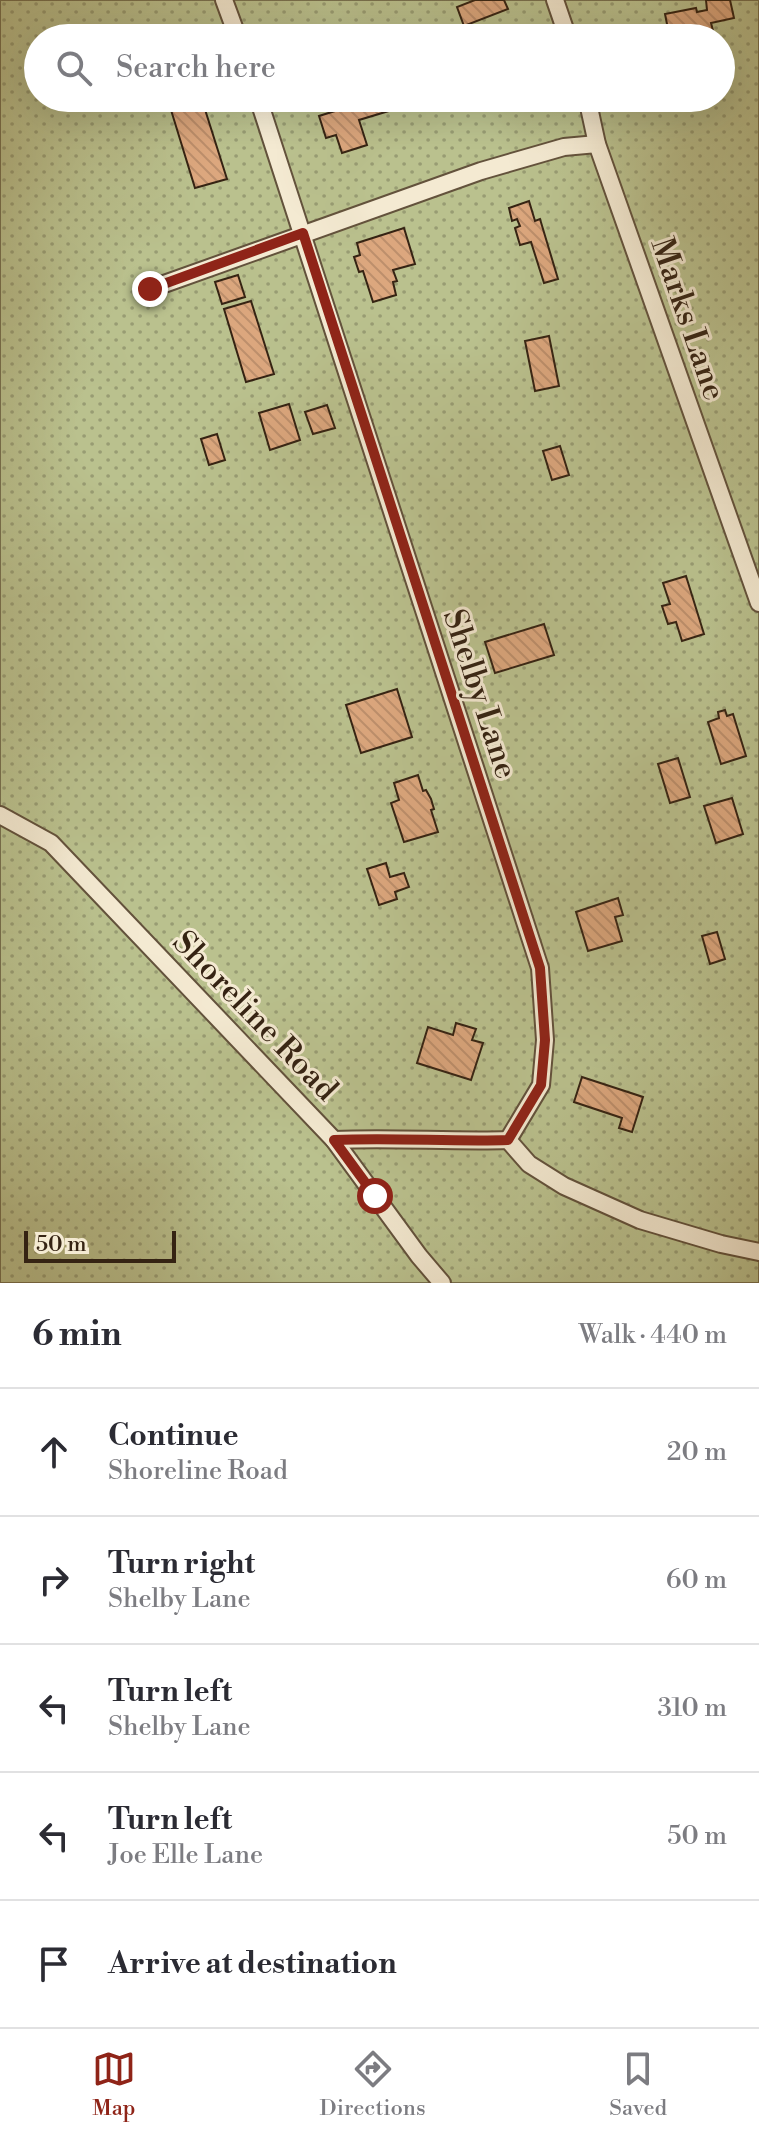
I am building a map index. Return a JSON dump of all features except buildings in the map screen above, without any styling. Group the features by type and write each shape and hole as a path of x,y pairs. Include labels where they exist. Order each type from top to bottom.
{"street":[{"path":"224,0 233,24"},
{"path":"555,0 563,24"},
{"name":"Shelby Lane","path":"263,112 540,968 545,1040 541,1085 508,1140"},
{"name":"Marks Lane","path":"590,112 597,144 759,603"},
{"path":"150,289 481,171 564,147 597,144"},
{"name":"Shoreline Road","path":"0,815 51,843 334,1140 442,1283"},
{"path":"334,1140 383,1137 455,1142 508,1140 529,1164 564,1186 640,1220 759,1252"}],"green space":[{"path":"0,0 759,0 759,1283 0,1283"}],"route":[{"path":"150,289 303,233 540,968 545,1040 541,1085 508,1140 455,1142 383,1137 334,1140 375,1196"}]}
